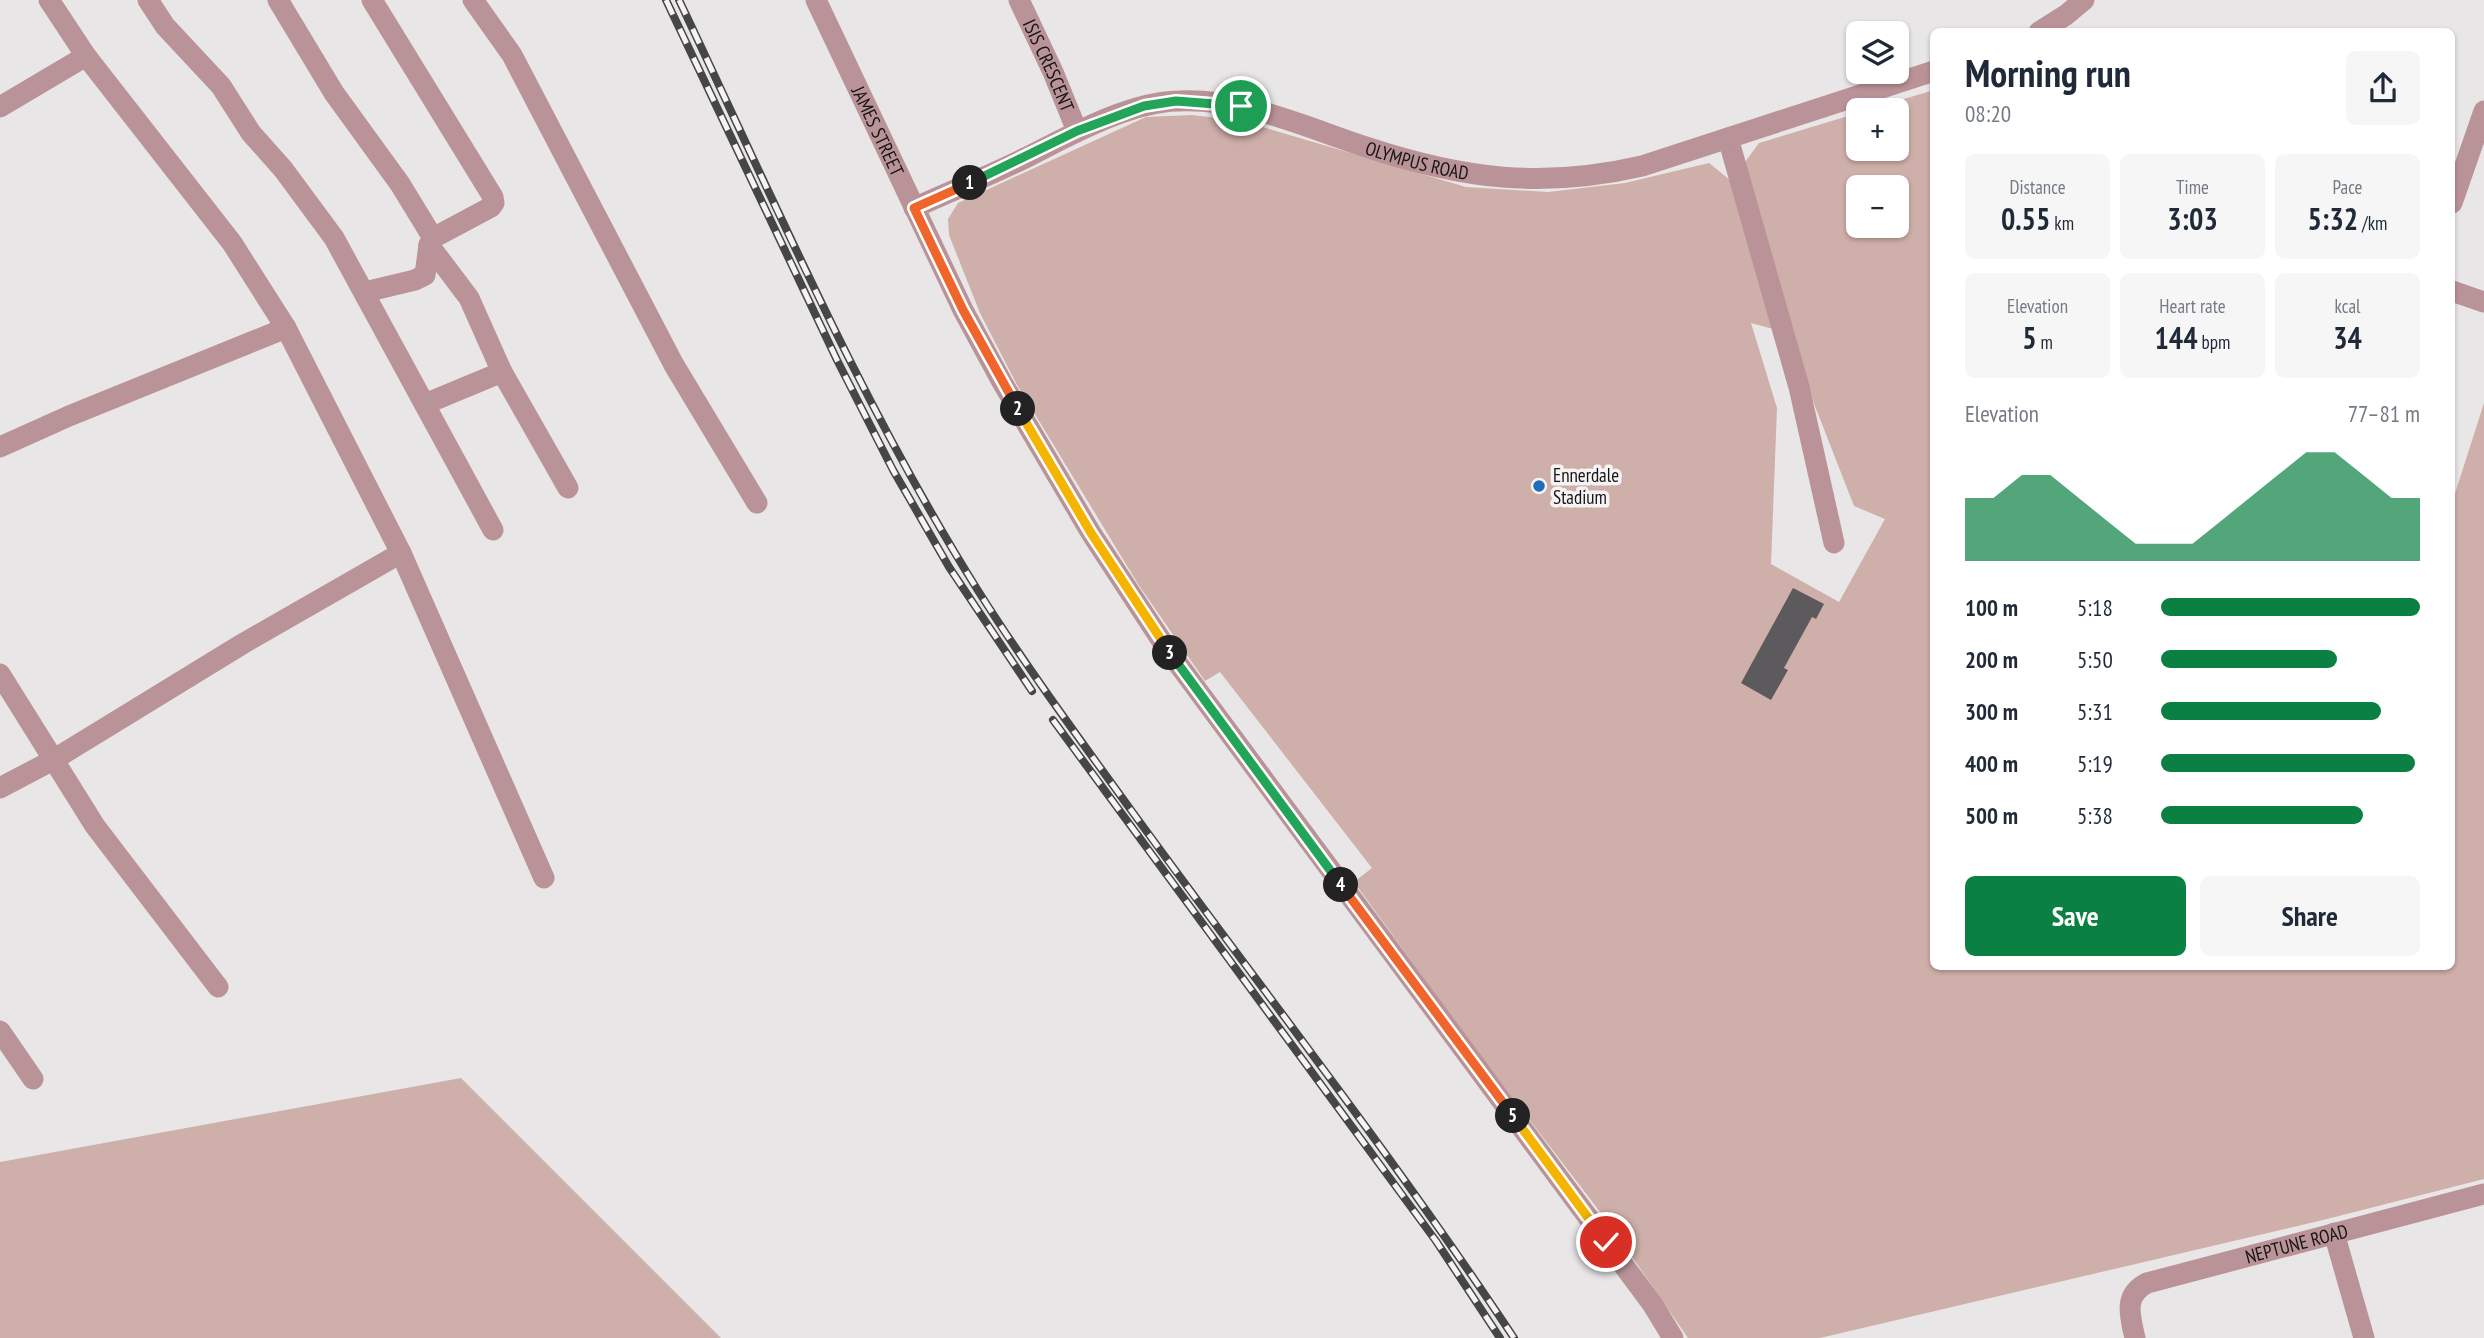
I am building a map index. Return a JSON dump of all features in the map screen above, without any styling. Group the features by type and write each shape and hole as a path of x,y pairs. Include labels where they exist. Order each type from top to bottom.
{"street":[{"path":"49,0 86,56 232,243 286,328 401,553 544,878"},
{"path":"148,0 165,26 221,86 251,132 283,169 334,238 493,530"},
{"path":"278,0 334,93 400,184 431,242 469,298 502,372 568,488"},
{"path":"365,292 425,275 431,242 491,207 494,199 372,0"},
{"path":"472,0 512,55 674,365 757,503"},
{"name":"JAMES STREET","path":"816,0 963,310 1091,533 1167,649 1645,1295 1674,1338"},
{"name":"ISIS CRESCENT","path":"1019,0 1054,72 1077,131"},
{"path":"2054,28 2072,23 2084,0"},
{"path":"0,107 86,56"},
{"name":"OLYMPUS ROAD","path":"914,208 1023,159 1077,131 1144,106 1176,101 1241,106 1433,168 1479,176 1557,179 1606,174 1642,166 1930,72"},
{"path":"2455,194 2484,111"},
{"path":"1728,138 1799,387 1834,543"},
{"path":"2455,292 2484,302"},
{"path":"0,447 69,416 286,328"},
{"path":"425,404 502,372"},
{"path":"0,788 53,760 244,643 401,553"},
{"path":"0,674 95,826 218,987"},
{"path":"0,1031 33,1079"},
{"name":"NEPTUNE ROAD","path":"2135,1338 2129,1313 2133,1294 2147,1283 2484,1194"},
{"path":"2334,1233 2364,1338"}],"shaded area":[{"path":"1930,91 1930,970 2455,970 2455,494 2484,403 2484,1179 2323,1220 1820,1338 1688,1338 1610,1225 1473,1046 1354,882 1372,868 1220,672 1205,681 1138,584 1016,383 980,313 949,235 948,219 958,203 1146,117 1192,115 1242,121 1466,187 1548,192 1625,183 1709,163 1730,180 1773,329 1751,323 1777,408 1771,564 1839,602 1885,519 1854,506 1813,401 1745,162 1759,143 1846,117 1846,161 1909,161 1907,98"},
{"path":"461,1078 721,1338 0,1338 0,1162"}],"building":[{"path":"1793,588 1824,604 1816,619 1812,617 1784,668 1788,670 1771,700 1741,683"}],"railway":[{"path":"666,0 837,360 893,470 949,567 1032,691"},
{"path":"679,0 856,373 934,518 977,589 1072,728 1422,1204 1514,1338"},
{"path":"1053,720 1436,1241 1500,1338"}],"place":[{"name":"Ennerdale Stadium","path":"1539,486"}],"route":[{"path":"1241,106 1176,101 1144,106 1077,131 1023,159 914,208 963,310 1002,382 1091,533 1167,649 1606,1242"}]}
